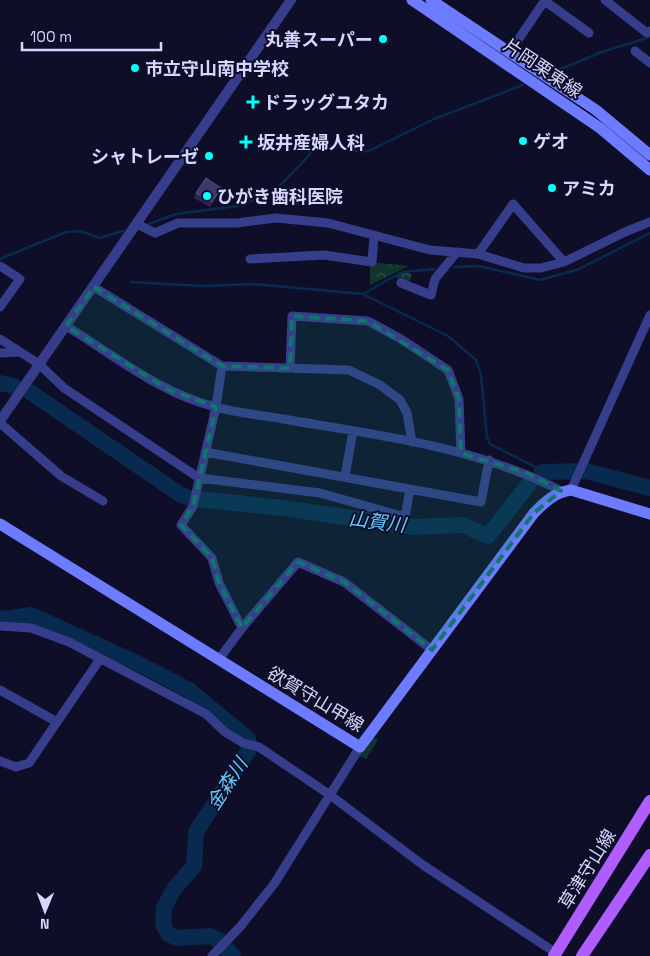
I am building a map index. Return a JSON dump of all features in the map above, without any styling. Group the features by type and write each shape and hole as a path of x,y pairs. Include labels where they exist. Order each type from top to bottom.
{"main road":[{"name":"片岡栗東線","path":"412,0 600,128 650,170"},
{"name":"片岡栗東線","path":"431,0 596,110 650,155"},
{"path":"566,491 650,514"},
{"name":"欲賀守山甲線","path":"0,524 360,747 534,513 566,491"},
{"name":"草津守山線","path":"555,955 650,801"},
{"path":"582,956 650,855"}],"street":[{"path":"103,501 62,476 1,418 94,287 291,0"},
{"path":"510,52 545,0 589,33"},
{"path":"605,0 647,33 650,32"},
{"path":"635,51 650,63"},
{"path":"478,254 513,204 564,262"},
{"path":"137,224 155,233 178,223 237,223 276,218 328,223 430,250 478,254 524,268 541,268 564,262 650,222"},
{"path":"250,259 324,255 372,262 374,235"},
{"path":"401,282 431,295 435,279 457,252"},
{"path":"0,266 20,279 0,306"},
{"path":"94,287 208,360 222,366 349,370 380,385 400,400 407,413 412,442"},
{"path":"66,326 169,390 216,407 412,442 461,453 527,473 566,491 650,315"},
{"path":"290,368 292,316 368,321 401,339 448,370 459,399 461,453"},
{"path":"0,339 39,364 64,388 199,478 320,493 405,517 410,489"},
{"path":"0,353 19,352"},
{"path":"222,366 216,407 193,506 181,525 212,558 219,583 242,628"},
{"path":"345,476 353,431"},
{"path":"205,452 481,502 489,460"},
{"path":"219,659 242,628 298,562 344,582 432,650"},
{"path":"0,626 31,628 69,642 206,714 226,732 243,743 259,747 330,795 423,865 555,955"},
{"path":"0,761 16,767 29,763 100,659"},
{"path":"0,690 57,722"},
{"path":"212,956 240,927 274,884 360,747"}],"highlighted area":[{"path":"94,287 222,366 290,368 292,316 368,321 448,370 459,399 461,453 527,473 561,491 534,513 432,650 344,582 298,562 242,628 219,583 212,558 181,525 193,506 216,407 169,390 66,326"}],"green space":[{"path":"370,262 409,266 370,285"},
{"path":"402,272 412,274 408,286 394,276"},
{"path":"371,736 378,740 366,759 358,755"}],"building":[{"path":"206,178 221,188 212,202 196,193"}],"waterway":[{"path":"553,72 602,52 650,37"},
{"path":"146,225 176,214 237,206 274,192 317,147 330,146 356,151 369,151 434,119 523,85"},
{"path":"0,259 66,232 81,231 99,238 123,231"},
{"path":"454,267 479,266 540,280 579,269 650,233"},
{"path":"363,294 402,272 435,269"},
{"path":"131,282 202,286 253,284 363,294 448,336 476,360 481,375 487,437 490,444 543,471"},
{"name":"山賀川","path":"0,383 14,386"},
{"name":"山賀川","path":"30,392 181,495 187,497"},
{"name":"山賀川","path":"542,472 586,471 650,488"},
{"name":"山賀川","path":"198,499 283,508 413,527 463,525 488,536 529,484"},
{"name":"金森川","path":"0,618 6,619 31,615 137,663 189,690 248,739 249,750 196,832 194,866 174,889 164,908 163,924 168,934 177,938 210,936 219,940 233,956"}],"place":[{"name":"丸善スーパー","path":"383,39"},
{"name":"市立守山南中学校","path":"135,68"},
{"name":"ドラッグユタカ","path":"253,102"},
{"name":"ゲオ","path":"523,141"},
{"name":"坂井産婦人科","path":"246,142"},
{"name":"シャトレーゼ","path":"209,156"},
{"name":"アミカ","path":"552,188"},
{"name":"ひがき歯科医院","path":"207,196"}]}
